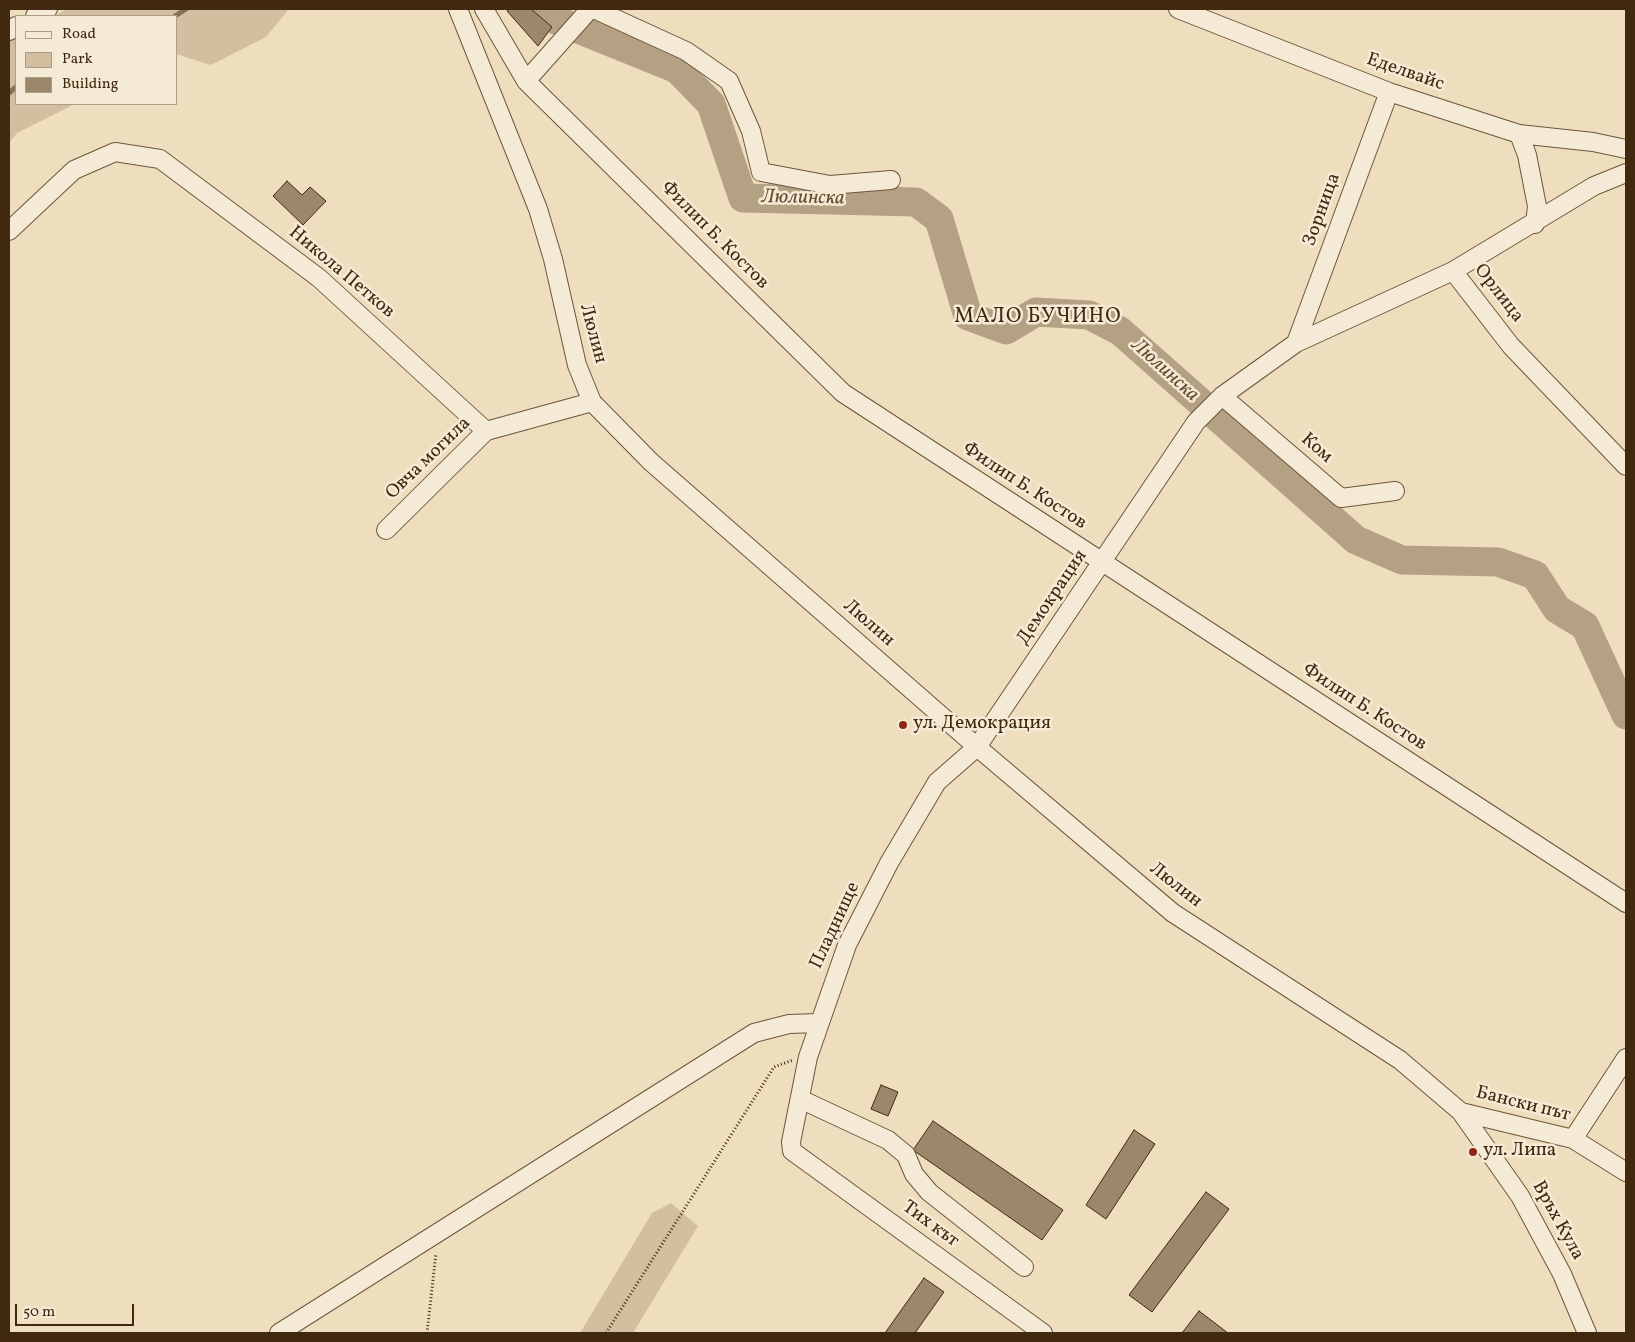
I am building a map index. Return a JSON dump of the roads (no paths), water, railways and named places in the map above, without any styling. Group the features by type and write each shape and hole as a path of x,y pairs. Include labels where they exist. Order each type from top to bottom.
{"street":[{"path":"36,15 48,9"},
{"name":"Филип Б. Костов","path":"484,9 526,81 843,393 1626,903"},
{"path":"526,81 592,9 686,51 729,81 750,131 761,172 830,184 891,180"},
{"name":"Еделвайс","path":"1178,9 1389,92 1518,134 1593,142 1626,149"},
{"name":"Люлин","path":"462,11 538,209 553,259 577,365 592,402 651,462 977,747 1173,913 1400,1060 1461,1112"},
{"name":"Зорница","path":"1296,343 1389,92"},
{"path":"1518,134 1528,155 1537,206 1535,224"},
{"name":"Никола Петков","path":"9,231 74,170 115,152 160,159 319,278 486,431"},
{"name":"Орлица","path":"1626,173 1594,186 1535,224 1453,271 1511,346 1626,466"},
{"name":"Демокрация","path":"977,747 1196,422 1222,396 1296,343 1453,271"},
{"name":"Ком","path":"1222,396 1341,498 1395,491"},
{"name":"Овча могила","path":"386,530 486,431 592,402"},
{"name":"Пладнище","path":"792,1151 791,1142 808,1057 846,945 889,863 937,782 977,747"},
{"path":"279,1333 754,1033 789,1024 818,1023"},
{"path":"1573,1139 1626,1058"},
{"path":"800,1099 888,1140 906,1155 914,1174 929,1192 1024,1267"},
{"name":"Бански път","path":"1461,1112 1573,1139 1626,1172"},
{"name":"Връх Кула","path":"1461,1112 1520,1196 1562,1274 1587,1333"},
{"name":"Тих кът","path":"792,1151 1043,1333"}],"waterway":[{"path":"177,15 186,9"},
{"name":"Люлинска","path":"540,9 556,20 677,69 711,104 743,198 916,202 939,219 968,316 1006,330 1036,312 1089,315 1120,331 1356,540 1402,560 1498,562 1535,575 1557,609 1585,626 1626,715"},
{"path":"9,93 15,88"}],"place":[{"name":"ул. Демокрация","path":"903,725"},
{"name":"ул. Липа","path":"1473,1152"}],"district":[{"name":"МАЛО БУЧИНО","path":"1038,318"}]}
